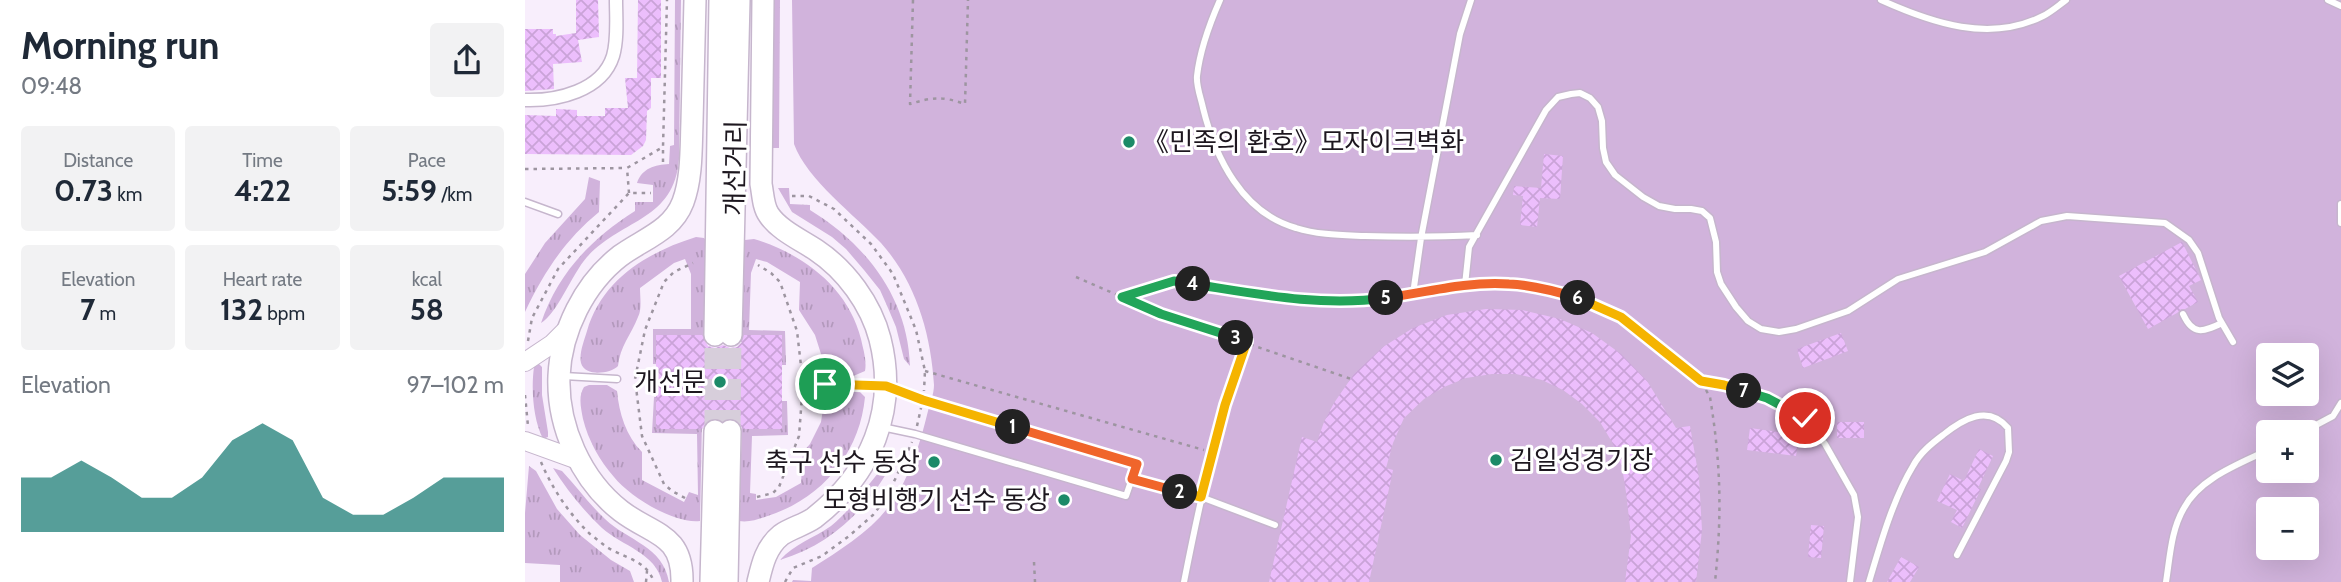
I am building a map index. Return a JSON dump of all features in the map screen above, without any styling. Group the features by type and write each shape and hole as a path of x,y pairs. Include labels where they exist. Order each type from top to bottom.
{"main road":[{"name":"개선거리","path":"682,582 677,553 666,536 621,511 599,490 578,460 561,411 559,376 568,328 578,306 597,279 620,256 659,233 683,203 691,153 695,0"},
{"name":"개선거리","path":"720,0 723,335 739,0"},
{"name":"개선거리","path":"758,582 765,555 781,535 812,520 843,494 867,459 880,427 886,386 879,336 860,296 846,276 823,255 769,215 761,184 763,0"},
{"path":"525,361 552,344 568,328"},
{"path":"711,582 722,431 727,582"},
{"path":"529,442 578,460"}],"street":[{"path":"525,100 543,101 565,96 591,85 608,67 614,54 616,0"}],"lane":[{"path":"1220,0 1205,34 1197,79 1209,135 1226,172 1264,212 1297,229 1328,234 1421,238 1477,235"},
{"path":"1413,294 1460,34 1471,0"},
{"path":"1881,0 1945,25 1983,29 2025,23 2044,16 2066,0"},
{"path":"2328,0 2341,6"},
{"path":"1465,285 1469,247 1546,110 1558,97 1580,93 1590,98 1598,107 1606,162 1624,184 1659,206 1702,211 1710,218 1721,284 1735,307 1748,321 1761,329 1779,332 1796,329 1848,311 1898,279 1985,252 2041,221 2067,216 2165,223 2189,240 2198,253 2222,323 2233,342"},
{"path":"525,202 558,214"},
{"path":"2341,204 2341,223"},
{"path":"2183,314 2187,324 2196,330 2209,330 2222,323"},
{"path":"1184,582 1201,497 1236,372"},
{"path":"559,376 617,379"},
{"path":"1701,381 1767,398 1805,418 1825,444 1854,495 1858,517 1850,582"},
{"path":"825,384 886,386 923,400 1137,464 1126,496 915,434 880,427"},
{"path":"2319,423 2333,416 2341,402"},
{"path":"1868,582 1886,526 1911,468 1919,456 1968,417 1991,416 1999,419 2008,428 2009,452 1957,555"},
{"path":"2166,582 2176,527 2185,506 2201,487 2230,468 2256,456"},
{"path":"1132,479 1201,497 1275,525"}],"path":[{"path":"663,162 667,0"},
{"path":"913,0 910,104 932,97 948,98 965,104 968,0"},
{"path":"525,169 627,168 663,147"},
{"path":"525,361 532,318 558,270 629,193 627,168"},
{"path":"629,193 652,193"},
{"path":"792,196 810,196"},
{"path":"685,498 664,484 642,436 635,379 645,330 664,282 674,272 693,262"},
{"path":"757,497 773,493 779,487 799,436 803,383 797,331 780,282 758,265"},
{"path":"1076,277 1161,314 1247,341 1351,379"},
{"path":"1122,297 1174,281 1292,300 1360,301 1465,285 1508,284 1542,288 1580,298 1621,317 1701,381 1710,397 1720,470 1721,510 1715,582"},
{"path":"1236,372 1247,341"},
{"path":"925,371 1212,453"},
{"path":"803,383 825,384"},
{"path":"525,394 529,442 571,513 610,550 638,561 654,582"},
{"path":"1034,562 1035,582"},
{"path":"646,582 647,570"}],"green space":[{"path":"675,0 681,0 679,159 675,179 668,195 657,207 601,244 587,257 553,311 541,323 557,288 590,246 635,211 635,202 653,202 653,185 637,183 642,174 654,166 669,164 670,146 674,145"},
{"path":"773,0 780,0 779,148 772,148"},
{"path":"792,0 2341,0 2341,582 792,582 811,581 812,568 864,532 890,505 913,460 934,385 925,328 904,274 881,243 820,184 794,144"},
{"path":"589,177 600,181 599,212 556,258 525,312 525,274 545,243 585,199"},
{"path":"778,188 789,188 790,204 810,205 810,210 849,239 866,256 892,296 901,318 910,366 904,359 896,327 880,290 846,249 792,212"},
{"path":"696,237 704,238 708,243 706,341 671,341 671,365 653,364 653,329 691,329 691,274 685,259 674,263 640,288 639,314 623,346 618,366 598,373 583,367 581,355 587,331 594,313 615,282 644,260"},
{"path":"754,239 790,254 821,275 834,288 855,320 865,355 865,371 851,377 833,378 827,373 815,335 799,310 800,282 767,262 756,259 751,273 749,330 785,331 786,365 776,365 774,343 741,342 742,243"},
{"path":"539,364 542,367 542,395 548,432 548,437 543,439 535,413 533,394 534,367"},
{"path":"607,385 617,391 624,424 642,452 642,480 684,502 689,492 698,495 697,434 652,433 654,397 670,397 702,421 700,521 678,518 653,508 621,485 609,471 591,442 583,419 581,395 584,387"},
{"path":"835,389 860,392 865,397 856,435 837,468 825,482 794,505 758,519 739,521 742,422 776,401 787,401 788,435 752,436 750,493 756,494 756,500 776,497 801,483 803,452 821,422 825,396"},
{"path":"894,460 873,493 848,522 817,544 780,560 839,519 886,464"},
{"path":"529,466 536,471 557,509 580,535 611,560 630,571 634,582 560,582 560,565 525,563"},
{"path":"553,468 562,471 614,527 652,552 660,560 669,582 662,582 659,572 646,557 602,528 576,500"}],"building":[{"path":"576,0 598,0 599,37 578,40 582,62 553,64 554,89 525,91 525,29 553,29 556,36 576,33"},
{"path":"638,0 661,0 661,78 651,78 651,108 647,111 646,140 643,146 631,155 525,154 525,115 556,116 556,109 577,110 577,116 605,116 605,108 628,108 625,78 637,78"},
{"path":"1544,154 1563,156 1560,199 1540,198 1537,227 1520,225 1523,196 1513,195 1514,186 1541,188"},
{"path":"2182,242 2201,280 2189,286 2198,302 2148,329 2119,276"},
{"path":"1486,309 1522,310 1560,319 1592,333 1621,354 1647,381 1676,428 1690,426 1699,478 1702,530 1696,582 1625,582 1631,536 1626,492 1622,467 1600,422 1563,390 1542,380 1516,374 1492,374 1466,378 1444,387 1424,399 1404,418 1386,468 1393,470 1369,582 1269,582 1302,437 1317,442 1334,403 1354,374 1383,347 1413,328 1447,315"},
{"path":"1841,333 1848,351 1803,368 1797,349"},
{"path":"656,335 702,335 708,346 715,348 723,345 730,348 737,347 744,335 782,335 782,429 743,429 737,420 716,418 709,419 702,429 656,429"},
{"path":"1837,422 1864,422 1864,438 1837,438"},
{"path":"1750,428 1799,435 1796,456 1747,450"},
{"path":"1979,449 1993,456 1962,528 1951,522 1957,510 1937,501 1950,474 1964,481"},
{"path":"1811,525 1824,526 1821,558 1808,557"},
{"path":"1901,557 1919,567 1910,582 1887,582"}],"tunnel":[{"path":"715,335 715,431"},
{"path":"730,431 731,335"}],"place":[{"name":"《민족의 환호》모자이크벽화","path":"1129,142"},
{"name":"개선문","path":"720,382"},
{"name":"김일성경기장","path":"1496,460"},
{"name":"축구 선수 동상","path":"934,462"},
{"name":"모형비행기 선수 동상","path":"1064,500"}],"route":[{"path":"825,384 886,386 923,400 1137,464 1132,479 1201,497 1225,405 1247,341 1161,314 1122,297 1174,281 1292,300 1360,301 1465,285 1508,284 1542,288 1580,298 1621,317 1701,381 1767,398 1805,418"}]}
